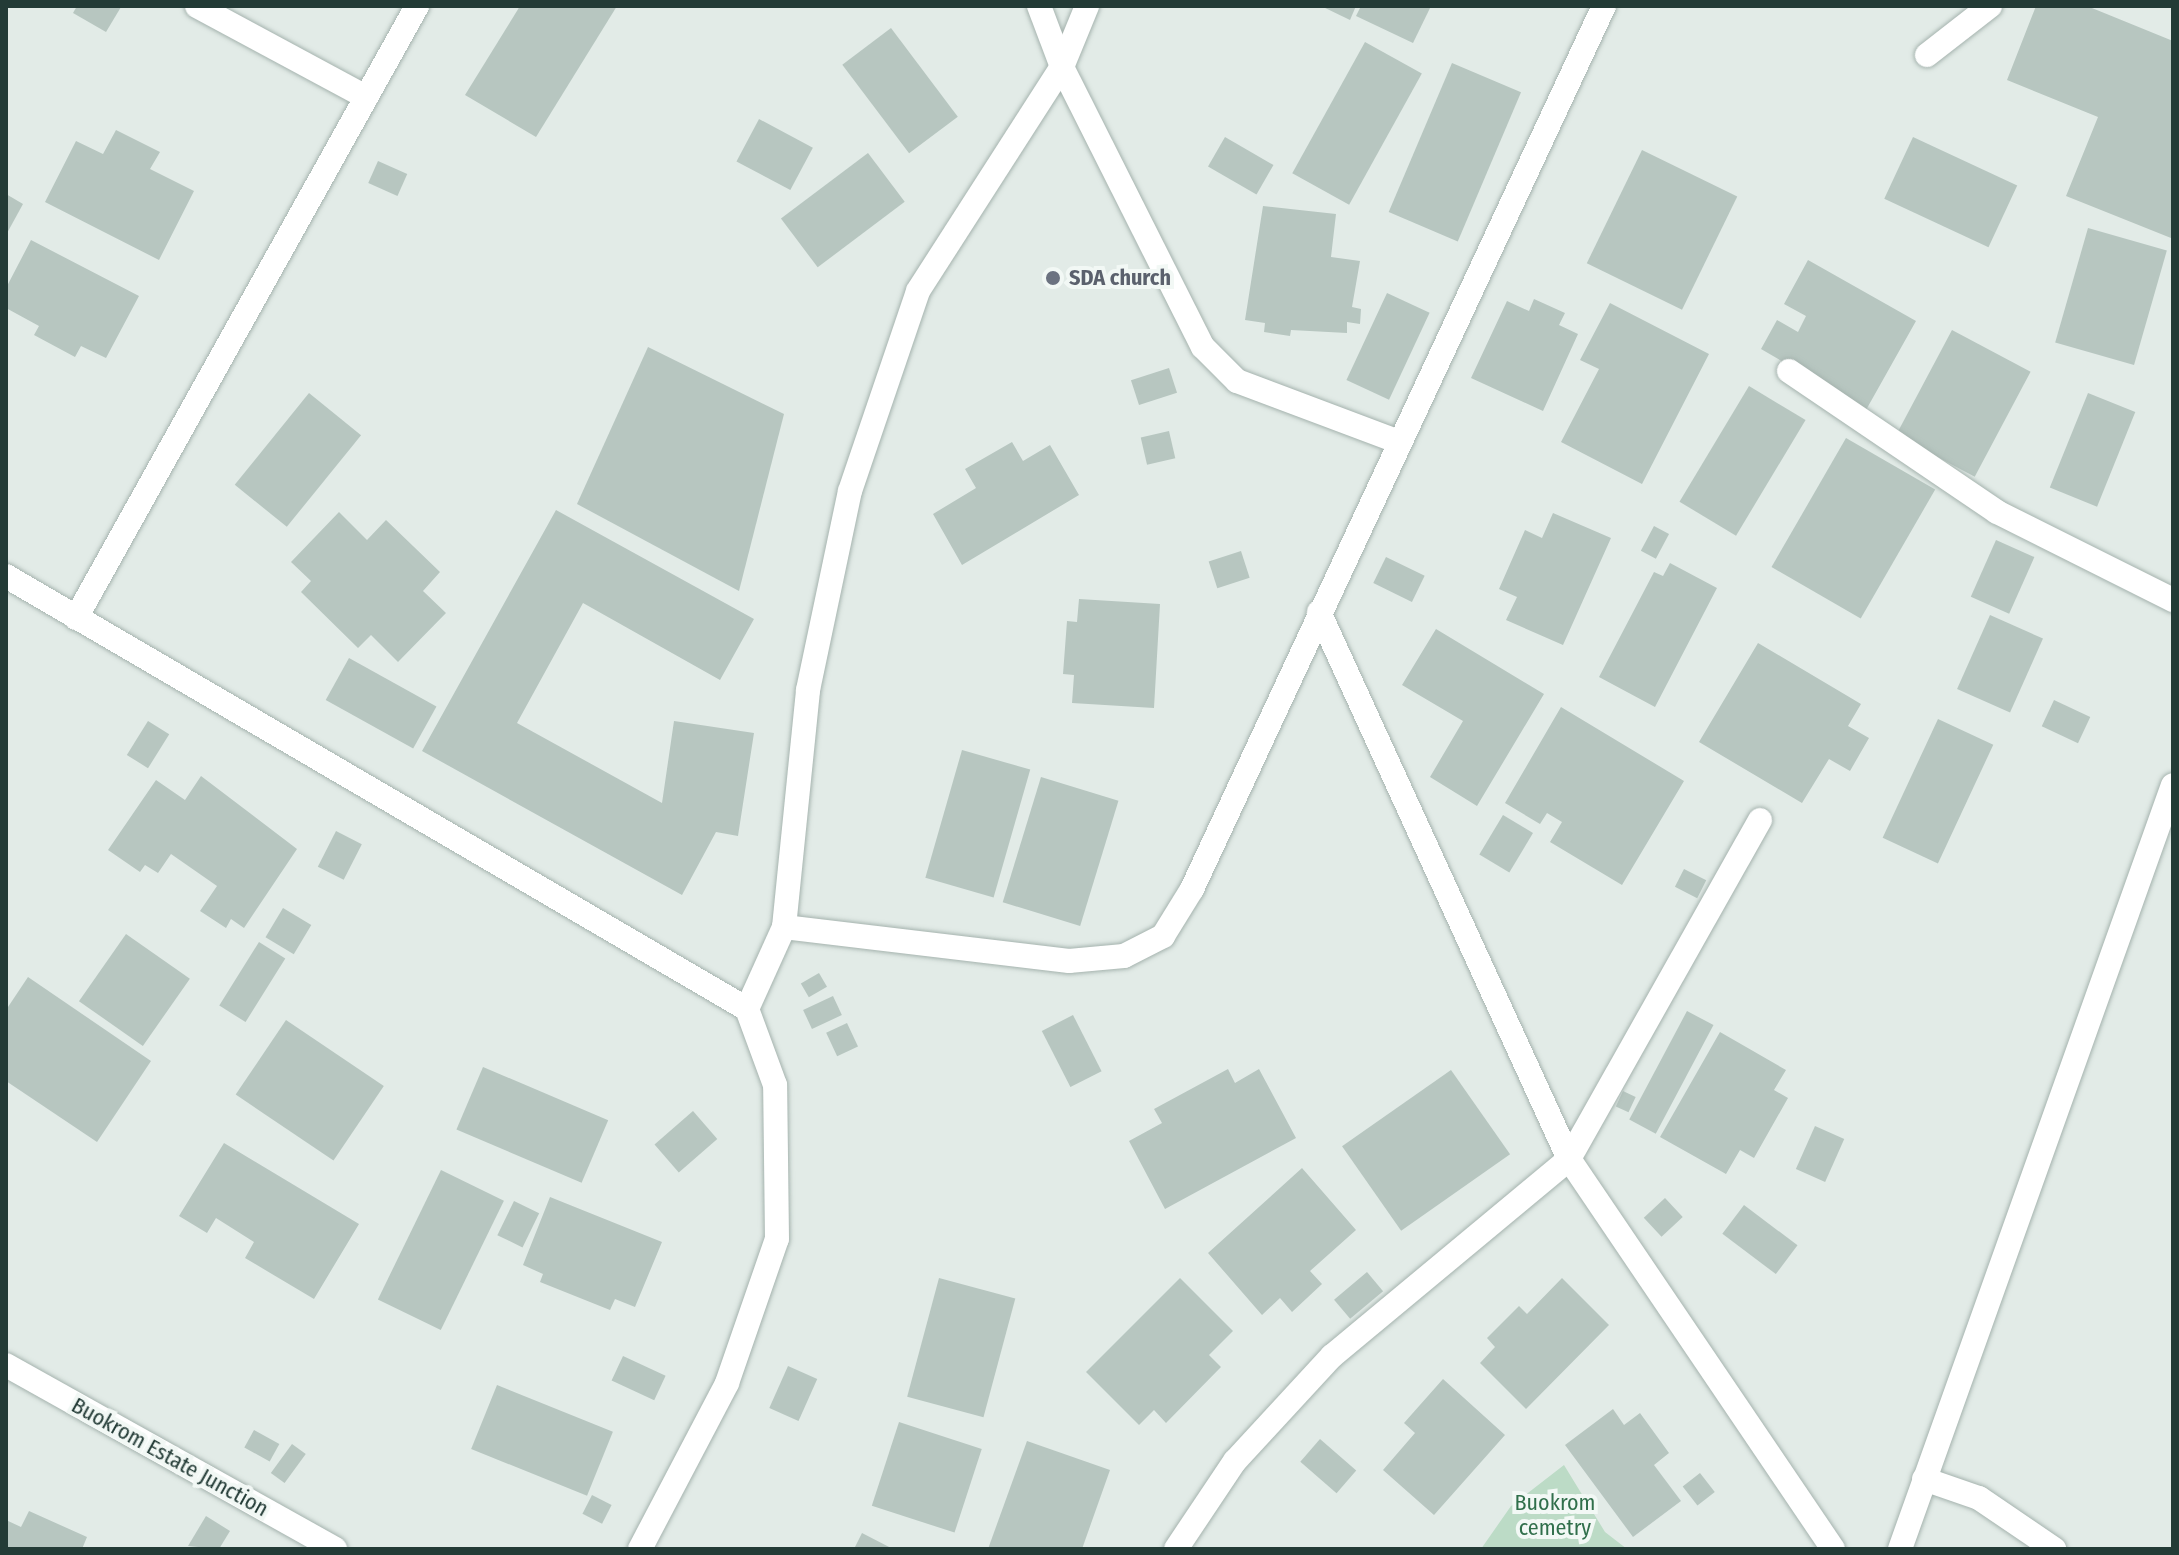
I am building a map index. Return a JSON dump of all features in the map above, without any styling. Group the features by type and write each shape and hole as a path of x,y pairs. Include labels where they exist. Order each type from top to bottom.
{"street":[{"path":"197,6 366,97"},
{"path":"76,618 417,6"},
{"path":"1039,6 1062,67 1203,347 1237,381 1399,442"},
{"path":"747,1009 784,927 808,690 850,491 918,291 1062,67 1087,6"},
{"path":"784,927 1069,961 1124,956 1163,936 1192,889 1604,6"},
{"path":"1927,55 1990,6"},
{"path":"1789,371 1997,512 2173,600"},
{"path":"6,576 747,1009 775,1085 777,1239 727,1383 640,1549"},
{"path":"1319,612 1569,1159 1833,1549"},
{"path":"1900,1549 2171,799"},
{"path":"1176,1549 1235,1461 1332,1356 1569,1159 1760,820"},
{"name":"Buokrom Estate Junction","path":"6,1365 335,1549"},
{"path":"1924,1479 1979,1498 2054,1549"}],"green space":[{"name":"Buokrom cemetry","path":"1564,1465 1605,1532 1627,1549 1481,1549 1511,1506"}],"building":[{"path":"77,6 121,7 106,32 73,13"},
{"path":"520,6 617,6 536,137 465,95"},
{"path":"1321,6 1356,6 1350,20"},
{"path":"1361,6 1431,6 1413,43 1356,16"},
{"path":"2036,6 2087,6 2173,41 2171,238 2066,196 2098,117 2007,80"},
{"path":"891,28 958,117 909,153 842,65"},
{"path":"1365,42 1422,74 1349,205 1292,173"},
{"path":"1452,63 1521,92 1458,241 1389,212"},
{"path":"759,119 813,148 790,190 736,161"},
{"path":"116,130 160,152 150,169 194,191 159,260 45,202 76,141 103,154"},
{"path":"1225,137 1273,165 1256,194 1208,166"},
{"path":"1913,137 2017,186 1988,247 1884,199"},
{"path":"1642,150 1737,196 1682,310 1587,263"},
{"path":"868,153 905,202 818,267 781,219"},
{"path":"378,161 407,174 397,196 368,183"},
{"path":"6,194 23,204 6,235"},
{"path":"1263,206 1336,214 1331,257 1360,261 1352,307 1361,309 1360,324 1347,322 1347,333 1291,330 1290,336 1264,332 1265,323 1245,320"},
{"path":"2088,228 2167,251 2134,365 2055,342"},
{"path":"31,240 139,296 106,358 81,346 75,357 34,335 39,326 6,308 6,288"},
{"path":"1808,260 1916,321 1866,410 1761,349 1777,320 1798,332 1806,316 1784,304"},
{"path":"1387,293 1430,313 1389,400 1346,380"},
{"path":"1534,299 1565,313 1559,325 1578,334 1543,411 1471,378 1507,301 1529,311"},
{"path":"1610,303 1709,354 1642,484 1561,442 1599,369 1580,360"},
{"path":"1952,330 2031,372 1975,477 1896,435"},
{"path":"648,347 784,414 739,591 577,504"},
{"path":"1169,368 1177,393 1139,405 1131,380"},
{"path":"1749,386 1806,420 1736,536 1679,502"},
{"path":"309,393 361,435 287,527 235,485"},
{"path":"2088,393 2135,412 2097,507 2050,488"},
{"path":"1169,431 1175,458 1147,465 1141,438"},
{"path":"1846,438 1935,490 1861,619 1772,567"},
{"path":"1012,442 1023,461 1050,445 1079,495 962,565 933,514 976,488 965,469"},
{"path":"556,510 754,619 720,680 583,603 517,723 662,803 674,721 754,733 738,836 716,832 682,895 422,751"},
{"path":"339,512 367,540 386,520 440,572 423,591 446,613 398,662 371,635 358,648 301,592 311,581 291,562"},
{"path":"1553,513 1611,538 1563,645 1506,620 1517,597 1499,589 1525,530 1542,538"},
{"path":"1654,526 1669,534 1656,559 1641,551"},
{"path":"1996,540 2034,557 2009,614 1971,597"},
{"path":"1241,551 1250,578 1217,588 1209,562"},
{"path":"1386,557 1425,576 1412,602 1373,583"},
{"path":"1670,563 1717,588 1655,707 1599,677 1654,572 1663,576"},
{"path":"1079,599 1160,604 1154,708 1072,703 1074,675 1063,674 1067,621 1077,622"},
{"path":"1990,615 2043,639 2010,713 1957,689"},
{"path":"1436,629 1544,694 1477,806 1430,777 1463,721 1402,685"},
{"path":"1758,643 1861,704 1848,726 1869,738 1850,771 1829,759 1802,803 1699,742"},
{"path":"349,658 436,706 413,748 326,700"},
{"path":"2054,700 2090,717 2078,743 2042,726"},
{"path":"1561,707 1684,781 1622,885 1550,842 1562,822 1547,813 1540,824 1505,803"},
{"path":"1938,719 1993,745 1938,864 1883,838"},
{"path":"148,721 169,734 148,768 127,755"},
{"path":"962,750 1030,770 994,897 925,878"},
{"path":"201,776 297,849 244,928 231,919 226,928 200,911 217,886 171,854 158,873 145,865 140,872 108,850 156,780 185,800"},
{"path":"1041,777 1118,801 1080,926 1003,902"},
{"path":"1503,815 1533,833 1509,872 1479,854"},
{"path":"336,831 362,844 344,880 318,867"},
{"path":"1684,869 1706,880 1697,898 1675,887"},
{"path":"283,908 311,925 294,954 265,937"},
{"path":"126,934 190,979 143,1046 79,1001"},
{"path":"259,942 285,958 246,1022 219,1006"},
{"path":"819,973 827,987 809,997 801,984"},
{"path":"28,977 151,1061 97,1142 6,1081 6,1010"},
{"path":"833,996 842,1015 812,1029 803,1010"},
{"path":"1687,1011 1713,1025 1656,1134 1629,1120"},
{"path":"1073,1015 1102,1071 1070,1087 1042,1031"},
{"path":"286,1020 384,1086 333,1161 236,1095"},
{"path":"847,1023 858,1047 837,1056 826,1033"},
{"path":"1720,1032 1786,1070 1774,1090 1788,1098 1754,1158 1740,1150 1726,1174 1660,1137"},
{"path":"483,1067 608,1120 582,1183 456,1130"},
{"path":"1228,1069 1235,1083 1259,1069 1296,1138 1165,1209 1129,1141 1162,1123 1154,1109"},
{"path":"1451,1070 1510,1154 1401,1231 1342,1146"},
{"path":"1623,1091 1636,1097 1629,1112 1616,1106"},
{"path":"693,1111 717,1139 679,1172 655,1144"},
{"path":"1815,1126 1844,1139 1825,1182 1796,1169"},
{"path":"224,1143 359,1224 314,1299 245,1258 254,1242 216,1218 207,1233 179,1216"},
{"path":"1302,1168 1356,1230 1310,1271 1322,1284 1292,1312 1280,1298 1262,1315 1208,1253"},
{"path":"441,1170 504,1201 441,1330 378,1299"},
{"path":"550,1197 662,1242 635,1307 615,1299 610,1310 540,1282 543,1274 523,1265"},
{"path":"1665,1198 1683,1217 1662,1237 1644,1218"},
{"path":"514,1201 539,1213 523,1247 497,1235"},
{"path":"1744,1205 1798,1245 1776,1274 1722,1234"},
{"path":"1367,1272 1383,1291 1350,1319 1334,1300"},
{"path":"939,1278 1015,1298 983,1417 907,1397"},
{"path":"1180,1278 1233,1331 1209,1355 1221,1367 1166,1423 1154,1410 1139,1425 1086,1372"},
{"path":"1562,1278 1609,1325 1526,1409 1480,1363 1495,1347 1487,1338 1519,1306 1527,1314"},
{"path":"623,1356 666,1376 654,1400 612,1380"},
{"path":"788,1366 817,1379 799,1421 769,1408"},
{"path":"1443,1379 1505,1435 1434,1515 1383,1470 1415,1433 1404,1423"},
{"path":"497,1385 613,1432 587,1496 471,1449"},
{"path":"1613,1409 1624,1425 1640,1413 1669,1453 1654,1465 1681,1501 1633,1537 1565,1445"},
{"path":"899,1422 982,1449 955,1533 872,1506"},
{"path":"254,1430 279,1444 270,1462 244,1447"},
{"path":"1320,1439 1356,1470 1337,1493 1300,1462"},
{"path":"1027,1441 1110,1470 1082,1549 988,1549"},
{"path":"292,1444 306,1454 285,1483 271,1473"},
{"path":"1700,1473 1715,1492 1697,1505 1683,1487"},
{"path":"592,1495 612,1505 602,1524 582,1514"},
{"path":"29,1511 87,1537 82,1549 6,1549 6,1520 21,1527"},
{"path":"206,1516 230,1531 219,1549 188,1546"},
{"path":"862,1533 893,1549 854,1549"}],"place":[{"name":"SDA church","path":"1053,278"}]}
